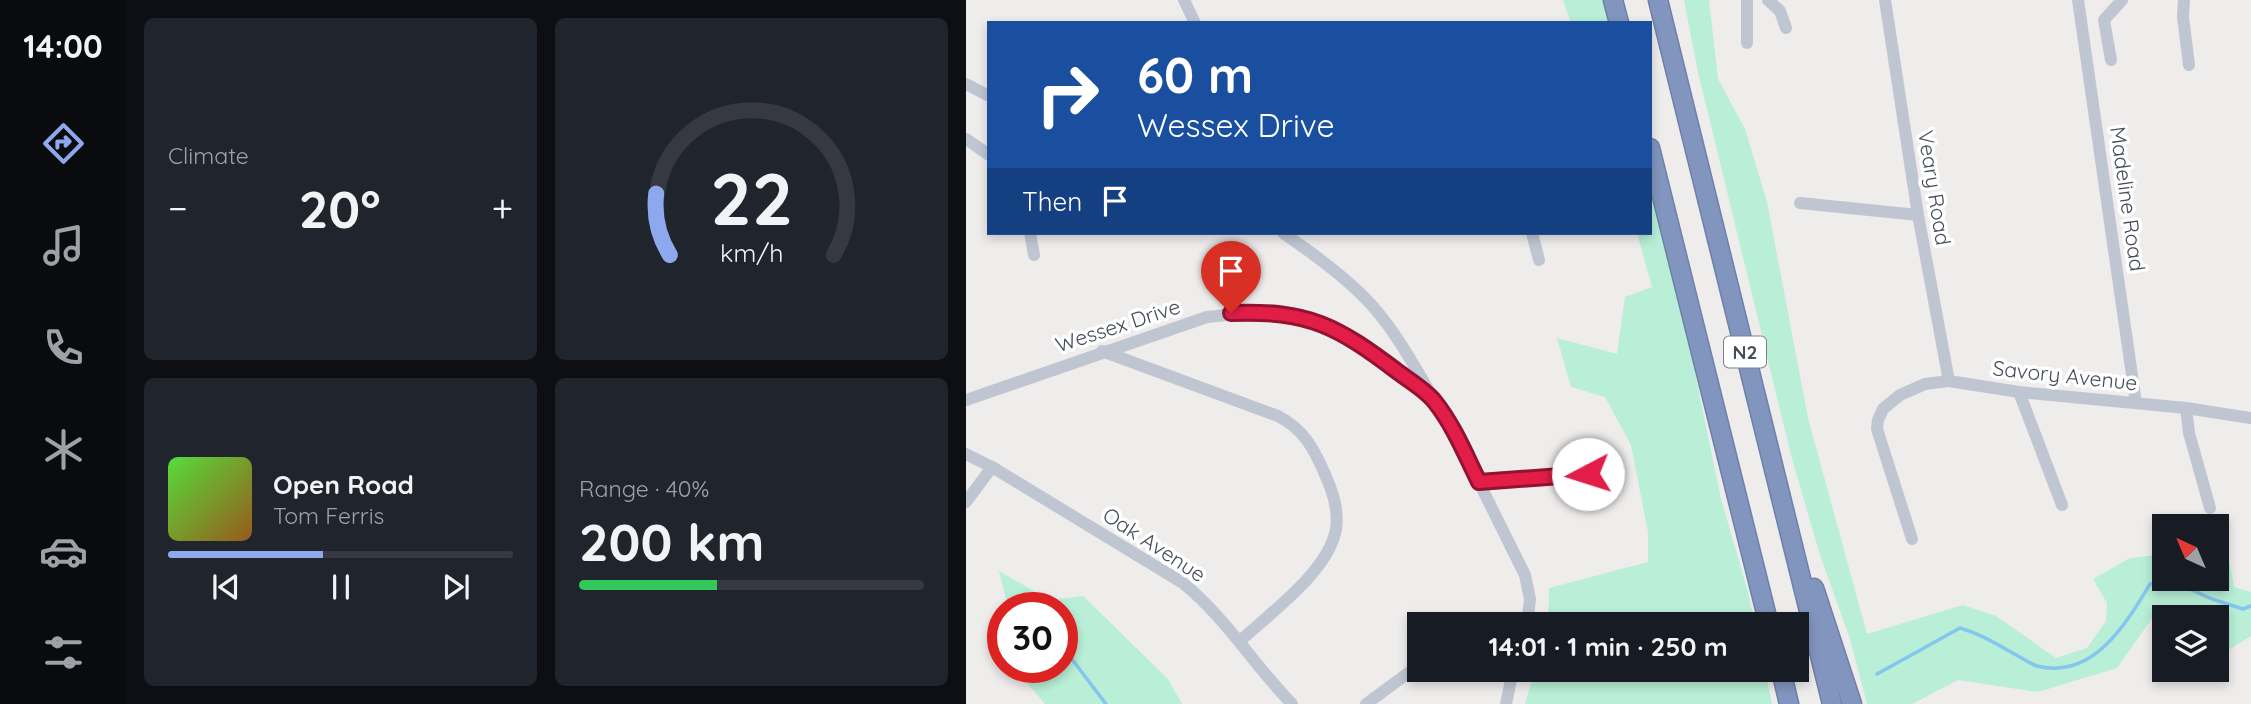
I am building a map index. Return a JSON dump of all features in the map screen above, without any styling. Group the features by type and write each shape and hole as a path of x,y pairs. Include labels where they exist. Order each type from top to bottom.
{"highway":[{"path":"1613,0 1618,21"},
{"name":"N2","path":"1658,0 1832,704"},
{"name":"N2","path":"1652,156 1766,612"},
{"path":"1775,472 1788,498 1852,704"},
{"path":"1740,509 1744,546 1759,612"},
{"path":"1775,682 1780,704"},
{"path":"1784,682 1789,704"}],"street":[{"path":"1184,0 1194,21"},
{"path":"1747,0 1748,43"},
{"path":"1768,0 1780,11 1786,28"},
{"name":"Veary Road","path":"1885,0 1918,215 1949,381"},
{"name":"Madeline Road","path":"2078,0 2136,404"},
{"path":"2111,60 2104,20 2122,0"},
{"path":"2184,0 2183,17 2189,65"},
{"path":"966,85 987,95"},
{"path":"966,139 987,154"},
{"path":"1800,203 1918,215"},
{"path":"1030,235 1034,255"},
{"path":"1286,235 1366,299 1409,356 1434,400"},
{"path":"1533,235 1539,260"},
{"name":"Wessex Drive","path":"966,400 1207,317 1257,312 1303,317 1331,327 1360,343 1434,400 1525,575 1530,598 1528,612"},
{"path":"1102,351 1278,416 1295,427 1311,444 1334,499 1337,515 1333,541 1313,572 1240,641"},
{"name":"Savory Avenue","path":"1912,540 1880,446 1877,429 1883,409 1910,389 1949,381 2251,418"},
{"path":"2019,391 2062,505"},
{"path":"2186,408 2189,433 2210,508"},
{"name":"Oak Avenue","path":"966,454 1172,575 1201,598 1292,704"},
{"path":"966,502 992,467"},
{"path":"1479,482 1588,474"},
{"path":"1366,704 1407,674"},
{"path":"1506,704 1511,682"}],"green space":[{"path":"1563,0 1603,0 1608,21 1570,21"},
{"path":"1684,0 1709,0 1718,79 1745,129 1767,202 1808,418 1867,634 1963,605 1996,616 2056,658 2087,648 2106,621 2107,603 2093,579 2130,558 2152,555 2152,592 2230,592 2230,566 2234,587 2251,592 2251,636 2229,649 2229,605 2152,605 2152,618 2117,668 2038,692 1958,680 1912,704 1867,704 1850,639 1819,552 1791,455 1698,72"},
{"path":"1652,188 1682,310 1721,499 1752,612 1548,612 1549,588 1648,562 1648,532 1631,445 1605,397 1571,387 1557,338 1617,354 1625,297 1652,287 1638,235 1652,235"},
{"path":"999,571 1035,592 1004,592"},
{"path":"1083,596 1168,679 1182,704 1045,704 1027,683 1078,683 1078,597"},
{"path":"1531,682 1767,682 1772,704 1525,704"}],"waterway":[{"path":"1877,674 1960,628 2037,666 2057,668 2075,665 2106,645 2130,616 2150,584 2172,581 2243,609 2251,606"},
{"path":"1078,667 1106,704"}],"route":[{"path":"1231,313 1257,312 1303,317 1331,327 1360,343 1434,400 1479,482 1588,474"}]}
